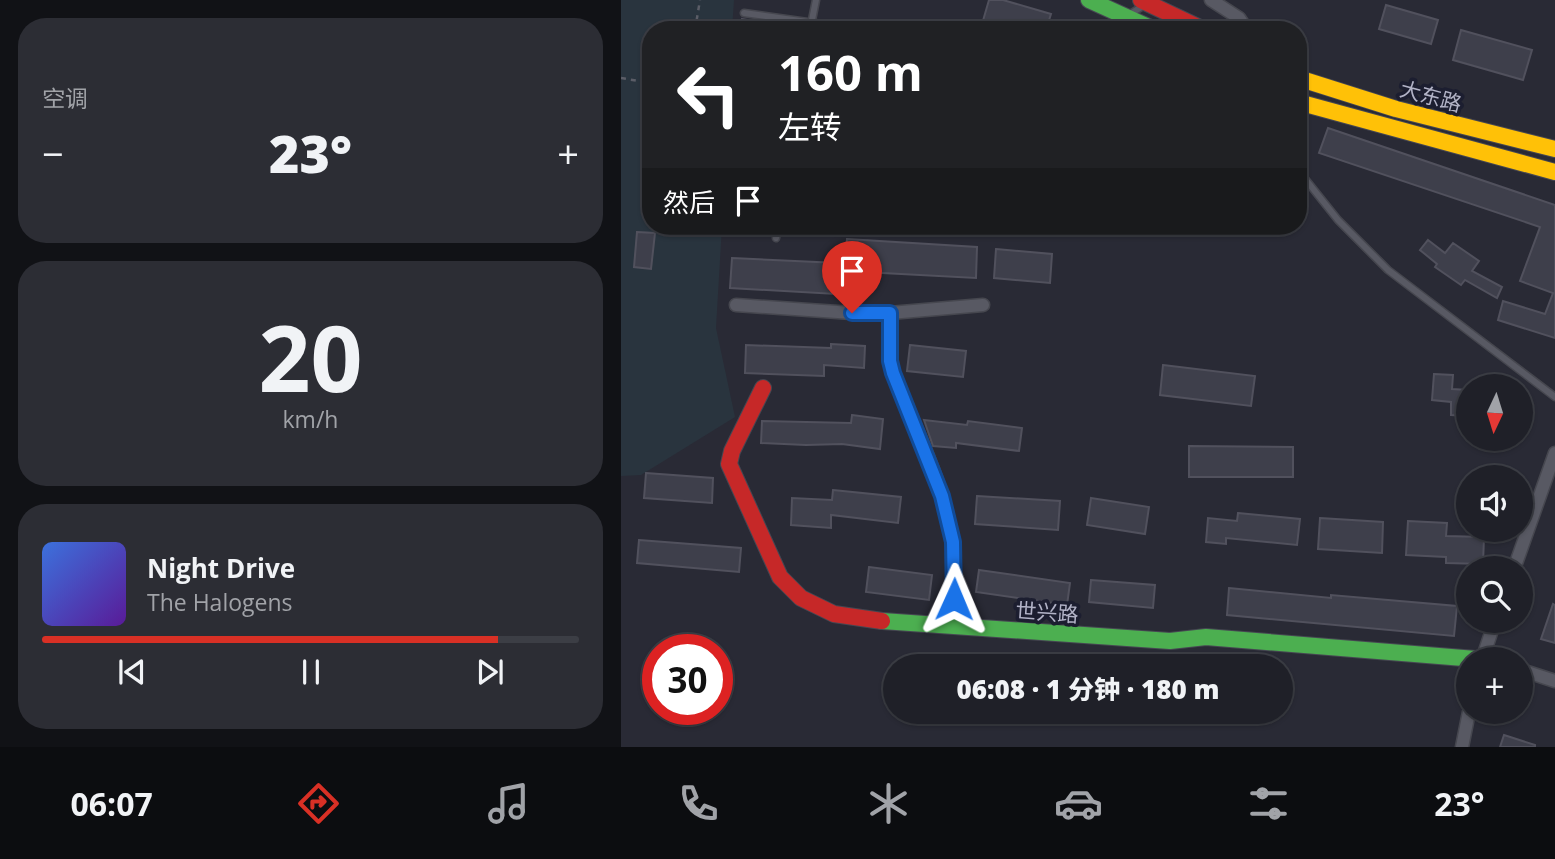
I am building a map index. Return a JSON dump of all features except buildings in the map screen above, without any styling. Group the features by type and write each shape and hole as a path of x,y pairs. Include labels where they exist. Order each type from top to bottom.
{"street":[{"path":"1089,0 1137,21"},
{"path":"1211,0 1241,21"},
{"path":"1144,2 1185,21"},
{"name":"大东路","path":"1307,81 1396,109 1555,149"},
{"name":"大东路","path":"1307,104 1555,172"},
{"path":"736,305 852,313 890,313 983,305"},
{"path":"890,313 890,361 893,373 942,496 953,542 953,626"},
{"name":"世兴路","path":"763,388 732,451 729,464 780,577 801,598 834,614 878,621 1170,641 1206,637 1456,657"},
{"path":"1519,556 1555,453"},
{"path":"1533,674 1555,681"},
{"path":"1462,747 1467,724"}],"lane":[{"path":"812,21 816,0"},
{"path":"1122,21 1144,2"},
{"path":"744,13 785,21"},
{"path":"1307,181 1338,220 1388,270 1555,397"}],"path":[{"path":"696,21 700,0"},
{"path":"621,78 642,82"}],"shaded area":[{"path":"621,0 734,0 733,21 642,21 642,235 721,235 716,328 735,417 641,475 621,476"}],"traffic: fast":[{"path":"1089,0 1135,21"},
{"path":"882,621 1170,641 1206,637 1456,657"}],"traffic: slow":[{"path":"1307,81 1396,109 1555,149"},
{"path":"1307,104 1555,172"}],"traffic: jam":[{"path":"1141,0 1185,21"},
{"path":"763,388 732,451 729,464 780,577 801,598 834,614 882,621"}],"route":[{"path":"852,313 890,313 890,361 893,373 942,496 953,542 954,599"}]}
